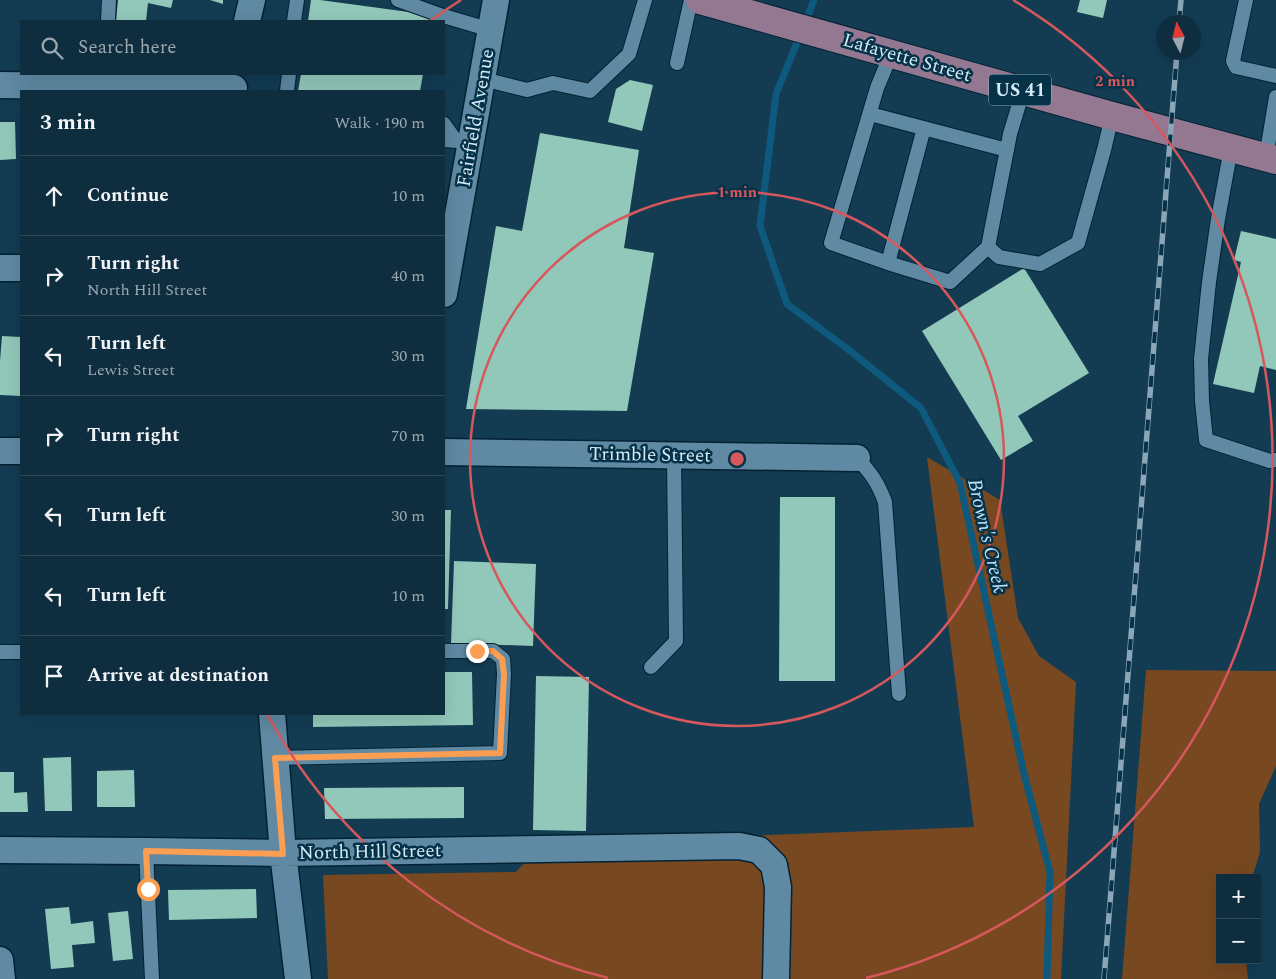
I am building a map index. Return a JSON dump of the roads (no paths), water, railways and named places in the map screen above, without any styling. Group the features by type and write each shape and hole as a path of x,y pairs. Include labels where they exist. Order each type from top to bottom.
{"main road":[{"name":"Lafayette Street","path":"700,0 1231,148"},
{"name":"US 41","path":"1231,148 1271,159"}],"street":[{"path":"247,20 252,0"},
{"name":"Fairfield Avenue","path":"445,282 457,141 483,79 496,0"},
{"path":"0,85 105,80 234,84"},
{"path":"0,268 20,268"},
{"path":"0,450 20,450"},
{"name":"Trimble Street","path":"445,452 857,458"},
{"path":"272,715 283,854 298,979"},
{"name":"North Hill Street","path":"0,850 283,854 530,848 739,846 759,850 774,865 778,887 776,979"},
{"path":"0,960 2,979"}],"lane":[{"path":"108,20 109,0"},
{"path":"294,20 297,0"},
{"path":"398,0 440,16 491,30"},
{"path":"483,79 526,90 553,83 590,91 629,54 645,0"},
{"path":"677,63 691,0"},
{"path":"1246,0 1233,61 1236,67 1276,76"},
{"path":"880,51 877,88 831,243 950,282 988,247 1010,134 1023,91"},
{"path":"287,90 289,75"},
{"path":"1271,159 1276,97"},
{"path":"870,114 1007,150"},
{"path":"988,247 999,257 1040,264 1078,243 1112,116"},
{"path":"445,125 457,141"},
{"path":"888,263 924,128"},
{"path":"1231,148 1209,282 1201,359 1202,401 1206,440 1270,461 1276,460"},
{"path":"651,667 676,641 674,455"},
{"path":"857,458 870,472 885,502 899,694"},
{"path":"275,758 500,753 504,674 502,659 493,651 445,651"},
{"path":"0,652 20,652"},
{"path":"146,851 152,979"}],"waterway":[{"name":"Brown's Creek","path":"805,23 814,0"},
{"name":"Brown's Creek","path":"801,33 776,94 760,226 787,304 849,350 921,408 960,483 1024,774 1050,872 1047,979"}],"railway":[{"path":"1180,15 1181,0"},
{"path":"1104,979 1176,60"}]}
